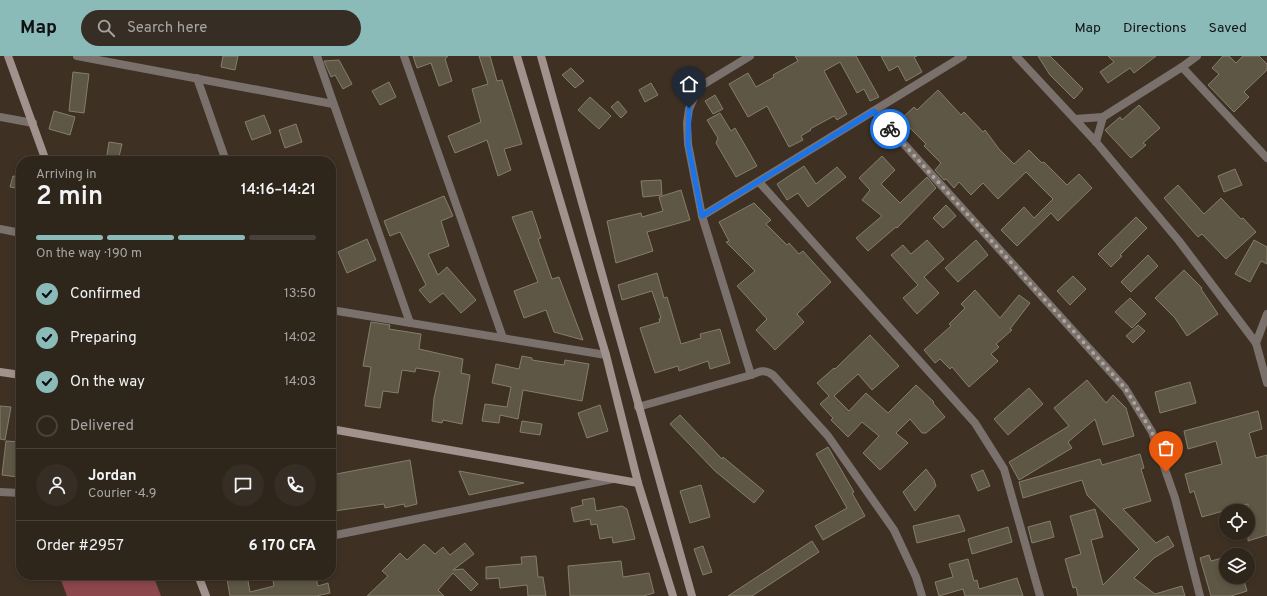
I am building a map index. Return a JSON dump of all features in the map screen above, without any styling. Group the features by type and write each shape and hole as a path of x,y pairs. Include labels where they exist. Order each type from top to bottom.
{"street":[{"path":"8,56 44,156"},
{"path":"77,56 333,104"},
{"path":"127,56 130,66"},
{"path":"317,56 410,323"},
{"path":"404,56 503,338"},
{"path":"517,56 606,355 638,483 673,596"},
{"path":"541,56 692,596"},
{"path":"750,56 700,86 689,108 688,144 702,216 751,375"},
{"path":"702,216 962,56"},
{"path":"1016,56 1096,142 1179,241 1256,343 1267,383"},
{"path":"1075,119 1102,117 1197,56"},
{"path":"1182,67 1267,158"},
{"path":"197,78 224,156"},
{"path":"874,111 1125,388 1152,432 1175,498 1200,596"},
{"path":"0,117 33,123"},
{"path":"1096,142 1102,117"},
{"path":"759,182 975,422 1004,469 1040,596"},
{"path":"0,229 16,232"},
{"path":"336,311 606,355"},
{"path":"1256,343 1267,314"},
{"path":"638,407 751,375 762,370 768,371 828,436 894,530 916,577 922,596"},
{"path":"0,372 16,374"},
{"path":"336,430 638,483"},
{"path":"336,535 614,479"},
{"path":"0,492 16,493"},
{"path":"200,580 206,596"}],"shaded area":[{"path":"61,580 155,580 161,596 67,596"}],"building":[{"path":"223,56 238,56 235,70 221,67"},
{"path":"413,56 448,56 445,59 452,81 439,86 431,63 417,68"},
{"path":"479,56 490,56 497,81 502,80 522,144 504,149 511,170 498,176 487,140 455,153 448,136 481,122 472,89 488,84"},
{"path":"795,56 856,56 879,97 870,101 864,89 857,93 840,62 824,71 847,114 837,120 834,116 810,129 811,130 801,136 803,140 789,147 767,106 748,117 729,84 748,73 756,87 774,77 773,75 798,61"},
{"path":"881,56 917,56 914,57 922,72 906,81 898,66 889,71"},
{"path":"1038,56 1050,56 1083,89 1074,99 1050,75"},
{"path":"1108,56 1156,56 1134,73 1130,68 1108,83 1100,72 1114,62"},
{"path":"1223,56 1229,56 1236,63 1243,56 1259,56 1267,64 1267,70 1244,92 1249,97 1234,112 1208,85 1219,74 1212,68"},
{"path":"339,60 352,84 343,89 335,75 331,77 324,61"},
{"path":"571,68 584,81 575,88 562,75"},
{"path":"73,72 89,74 84,113 69,111"},
{"path":"389,82 396,97 380,105 372,91"},
{"path":"651,83 658,95 645,102 639,90"},
{"path":"938,90 961,115 964,112 983,132 985,130 999,149 1014,164 1029,150 1042,163 1044,162 1067,185 1079,174 1092,188 1058,221 1051,213 1017,246 1001,230 1024,207 1034,218 1053,199 1026,172 998,199 983,183 971,195 959,182 954,188 946,179 944,180 935,170 941,163 924,146 926,144 901,119 914,107 917,110"},
{"path":"715,95 723,109 713,114 705,101"},
{"path":"590,97 611,116 599,129 578,110"},
{"path":"618,101 627,112 621,118 611,107"},
{"path":"1139,105 1160,128 1143,143 1146,145 1131,158 1105,130 1120,117 1122,120"},
{"path":"54,111 75,117 70,135 49,129"},
{"path":"720,113 731,131 735,128 757,166 736,177 716,143 718,138 707,120"},
{"path":"264,115 271,133 252,140 245,122"},
{"path":"296,124 302,142 285,148 279,130"},
{"path":"109,142 122,144 119,156 107,156"},
{"path":"882,156 895,170 881,184 900,203 927,177 936,188 897,228 896,227 868,251 856,238 882,216 862,200 870,190 859,178"},
{"path":"804,166 816,184 837,167 846,177 808,207 798,193 787,200 777,184"},
{"path":"1235,169 1242,185 1224,192 1218,176"},
{"path":"13,176 16,176 16,188 10,187"},
{"path":"661,180 662,195 643,197 641,181"},
{"path":"1178,185 1204,214 1221,198 1256,232 1226,259 1202,234 1198,237 1164,198"},
{"path":"681,190 690,220 647,232 653,251 616,263 607,221 641,213 642,217 663,211 659,197"},
{"path":"444,196 453,216 441,221 449,246 428,254 438,275 447,267 476,300 461,313 443,293 430,303 419,290 426,285 400,232 390,236 384,221"},
{"path":"754,203 771,220 766,224 787,245 789,243 799,254 803,251 831,282 797,314 804,322 775,350 756,330 767,319 737,286 755,271 726,242 729,241 719,222"},
{"path":"946,205 956,216 943,228 933,218"},
{"path":"532,211 541,238 538,239 552,279 559,277 583,340 554,332 546,310 524,318 514,291 538,282 512,217"},
{"path":"1136,217 1147,228 1120,255 1122,256 1111,267 1098,254"},
{"path":"367,239 376,260 347,273 338,252"},
{"path":"927,240 944,259 924,277 939,293 917,314 903,298 918,285 891,255 903,245 911,254"},
{"path":"976,240 988,255 958,282 945,268"},
{"path":"1254,240 1267,247 1267,264 1261,261 1250,282 1235,274"},
{"path":"1148,255 1158,266 1131,292 1121,282"},
{"path":"1184,270 1202,288 1201,289 1218,314 1187,336 1175,318 1155,298"},
{"path":"657,273 664,298 667,297 681,344 701,338 700,334 720,329 730,363 710,369 708,361 679,371 678,366 655,373 640,328 660,322 659,319 661,318 652,291 622,300 618,285"},
{"path":"1073,276 1086,289 1070,305 1057,291"},
{"path":"975,290 1000,318 1019,295 1030,303 1010,329 1012,330 996,344 999,347 991,354 998,361 969,387 952,367 950,369 940,359 935,363 924,350 951,326 949,324 965,308 961,304"},
{"path":"1130,298 1146,314 1132,328 1115,312"},
{"path":"371,322 390,325 389,329 421,334 419,349 463,359 461,373 470,375 462,424 443,420 442,423 432,421 434,398 440,372 416,368 415,372 402,370 398,393 383,391 380,408 365,406 371,367 363,366"},
{"path":"1138,325 1145,331 1133,343 1126,336"},
{"path":"870,335 899,366 872,390 858,374 834,396 849,411 866,393 888,413 916,385 934,402 933,403 945,417 926,433 922,433 910,419 896,433 908,443 880,470 863,453 879,436 862,422 848,437 831,420 833,418 820,404 829,396 817,383 834,368 835,369"},
{"path":"522,356 532,358 532,360 564,365 565,360 589,364 582,401 523,390 518,419 500,415 499,423 482,421 485,404 507,407 511,387 492,383 496,364 519,369"},
{"path":"1087,380 1106,403 1113,395 1126,408 1134,436 1103,445 1095,419 1068,442 1072,448 1019,480 1009,462 1069,426 1054,408"},
{"path":"1190,382 1196,403 1160,413 1155,392"},
{"path":"1029,388 1043,404 1008,435 994,419"},
{"path":"600,405 608,431 587,438 578,413"},
{"path":"0,406 11,407 5,440 0,439"},
{"path":"1258,411 1262,429 1249,433 1256,458 1267,455 1267,535 1255,539 1255,504 1219,504 1219,512 1202,517 1194,491 1190,493 1185,474 1222,464 1216,441 1188,449 1184,431"},
{"path":"680,415 722,459 723,457 764,491 754,503 715,471 670,424"},
{"path":"522,421 542,424 540,435 520,432"},
{"path":"6,441 16,442 16,477 2,475"},
{"path":"828,447 854,492 852,493 865,516 823,540 815,526 847,508 816,454"},
{"path":"1140,454 1144,468 1141,469 1151,501 1123,509 1156,543 1168,536 1174,546 1154,558 1134,578 1155,594 1182,586 1185,596 1078,596 1076,587 1073,588 1065,559 1081,554 1070,516 1095,509 1103,537 1091,540 1103,585 1139,549 1087,495 1082,480 1023,498 1019,482 1100,459 1102,465"},
{"path":"410,460 417,504 405,507 404,504 385,508 384,504 336,511 336,474"},
{"path":"926,469 934,480 936,486 915,511 903,492"},
{"path":"983,470 990,486 978,491 971,475"},
{"path":"459,471 524,483 469,495"},
{"path":"701,485 710,517 690,523 680,491"},
{"path":"594,498 596,511 622,506 627,509 635,539 613,543 612,537 600,539 597,524 591,525 590,519 574,522 571,508 583,505 582,500"},
{"path":"959,515 965,531 917,543 913,526"},
{"path":"1050,521 1054,537 1032,543 1028,527"},
{"path":"1008,527 1012,542 972,554 968,539"},
{"path":"812,541 819,552 752,596 728,596"},
{"path":"465,543 474,554 453,570 463,569 478,584 471,591 453,573 438,590 444,596 367,596 388,576 382,571 400,553 407,560 424,544 435,554 443,547 450,555"},
{"path":"703,546 712,572 703,575 694,549"},
{"path":"1209,555 1211,561 1219,559 1219,584 1245,584 1247,591 1231,596 1211,596 1200,558"},
{"path":"536,556 538,577 543,577 546,596 528,596 527,585 500,588 499,578 486,579 486,567 522,564 521,557"},
{"path":"968,559 974,581 977,580 979,589 1017,578 1023,596 965,596 963,589 939,596 935,582 953,577 949,564"},
{"path":"621,561 623,577 649,573 654,593 643,596 570,596 568,566"},
{"path":"227,580 248,580 250,592 274,586 273,580 316,580 318,586 328,583 330,593 316,596 230,596"}],"way so far":[{"path":"890,129 1125,388 1152,432 1166,472"}],"route":[{"path":"689,108 687,123 688,144 702,216 874,111 890,129"}]}
